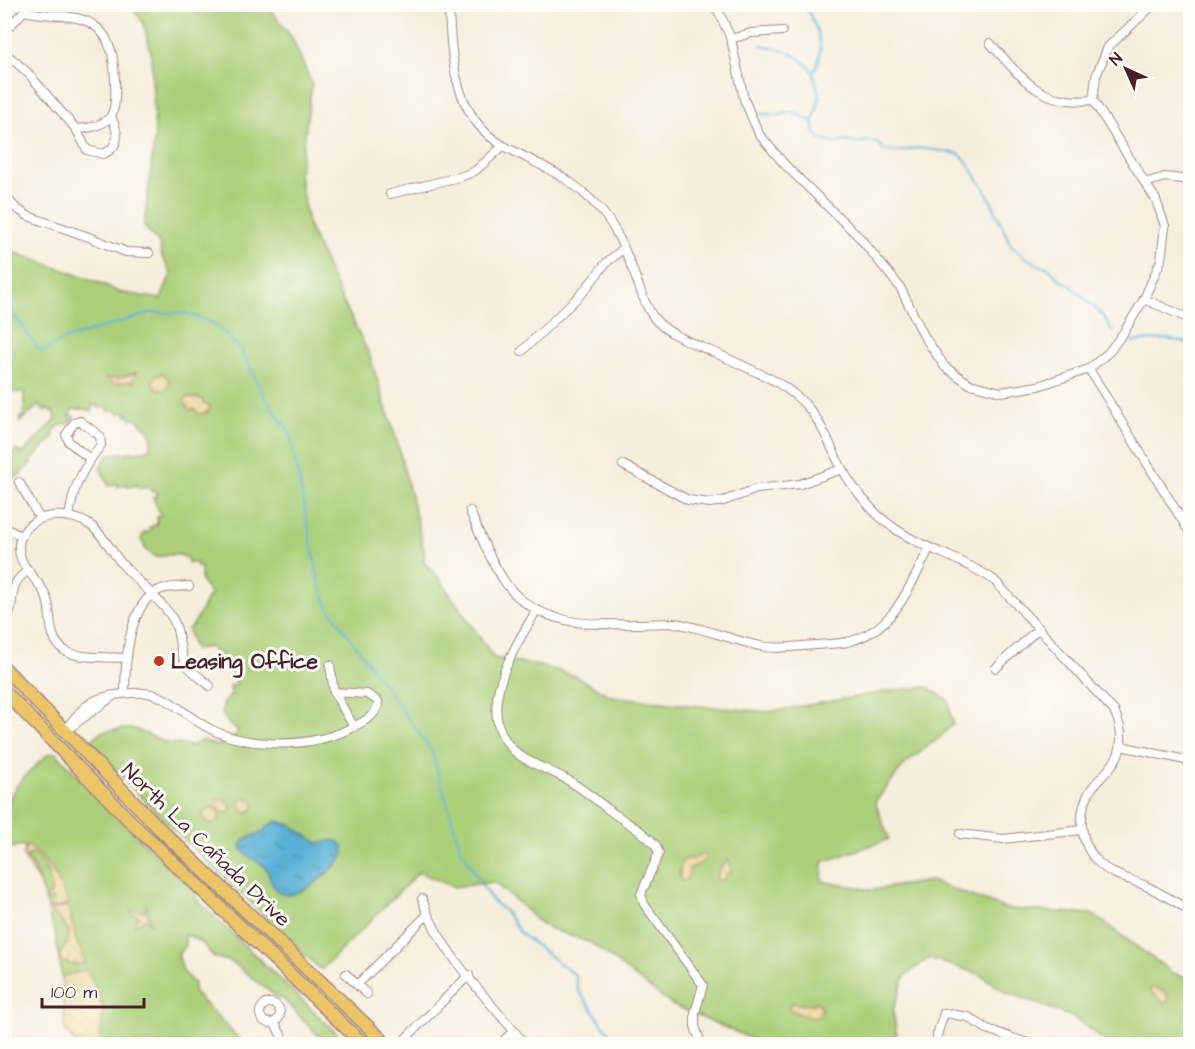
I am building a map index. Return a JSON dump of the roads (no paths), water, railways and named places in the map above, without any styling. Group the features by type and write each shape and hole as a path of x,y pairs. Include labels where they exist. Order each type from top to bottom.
{"main road":[{"name":"North La Cañada Drive","path":"4,669 162,831 386,1044"},
{"name":"North La Cañada Drive","path":"4,691 136,827 363,1044"},
{"path":"285,970 296,958"}],"street":[{"path":"449,4 451,45 456,78 464,101 481,127 503,146 544,165 573,183 606,216 624,248 648,309 662,326 788,389 811,410 842,469 861,497 884,520 903,535 980,571 994,580 1114,711 1121,731 1121,746 1112,766 1085,801 1082,830 1094,858 1107,870 1146,886 1191,910"},
{"path":"708,4 718,10 731,39 744,99 759,134 785,165 860,238 900,287 924,336 945,366 970,384 1001,392 1038,386 1089,369 1109,352 1124,332 1144,299 1161,260 1165,226 1156,200 1093,100 1096,76 1108,47 1154,4"},
{"path":"4,32 24,11 44,16 81,19 91,23 106,37 113,58 114,108 111,116 102,124 76,129"},
{"path":"731,39 751,33 782,31"},
{"path":"990,43 1024,81 1045,95 1073,102 1093,100"},
{"path":"4,52 27,72 76,129 87,150 92,153 103,154 111,149 118,137 111,116"},
{"path":"390,194 474,171 503,146"},
{"path":"1145,183 1165,177 1191,180"},
{"path":"4,196 28,216 126,252 149,253"},
{"path":"522,351 583,292 606,262 624,248"},
{"path":"1144,299 1191,319"},
{"path":"1089,369 1191,534"},
{"path":"69,518 72,495 78,479 101,445 100,436 80,422 74,423 66,435 69,442 90,459"},
{"path":"623,465 678,495 699,503 723,501 746,492 800,484 842,469"},
{"path":"19,482 40,519"},
{"path":"470,512 505,582 536,611 565,621 675,623 693,626 761,647 785,648 846,642 861,638 889,620 902,602 929,549"},
{"path":"127,658 79,655 65,651 57,643 52,633 47,598 28,570 19,549 21,536 28,526 47,517 75,518 92,526 123,564 170,614 179,632 182,654 187,665 210,686"},
{"path":"4,531 9,530 21,536"},
{"path":"4,625 12,609 12,594 17,581 28,570"},
{"path":"4,586 12,594"},
{"path":"124,693 127,658 137,612 158,590 189,586"},
{"path":"536,611 512,652 496,698 496,720 513,750 519,755 576,786 656,846 658,853 641,894 644,904 703,985 695,1013 695,1026 700,1044"},
{"path":"996,668 1039,628"},
{"path":"330,665 334,692 354,726"},
{"path":"64,732 87,704 101,697 124,693 148,693 175,705 221,735 252,742 308,742 328,738 354,726 378,709 378,702 367,694 334,692"},
{"path":"1121,746 1191,761"},
{"path":"960,834 1003,839 1082,830"},
{"path":"422,899 427,915 441,939 525,1044"},
{"path":"357,985 427,915"},
{"path":"346,974 367,994"},
{"path":"400,1044 469,975"},
{"path":"938,1044 937,1035 944,1013 968,1017 987,1029 1030,1044"},
{"path":"273,1022 286,1044"},
{"path":"500,1044 514,1031"}],"water":[{"path":"278,821 291,825 318,843 334,840 343,846 344,855 324,876 295,894 286,895 278,892 273,887 265,867 248,855 241,846 245,839 261,833"}],"waterway":[{"path":"804,4 817,29 820,47 820,56 813,73 820,96 813,122 815,134 822,140 834,143 866,141 878,143 884,150 897,152 917,148 959,154 965,159 989,196 1010,244 1023,256 1049,268 1059,279 1071,286 1104,317 1113,333"},
{"path":"761,45 790,53 803,61 813,72"},
{"path":"759,114 780,115 790,112 813,122"},
{"path":"4,301 39,350 44,351 63,340 150,313 184,313 211,322 241,350 266,399 290,433 319,582 328,607 431,750 461,849 493,902 504,910 521,934 575,975 578,990 617,1044"},
{"path":"1132,342 1166,339 1189,343 1190,348"}],"place":[{"name":"Leasing Office","path":"159,661"}]}
